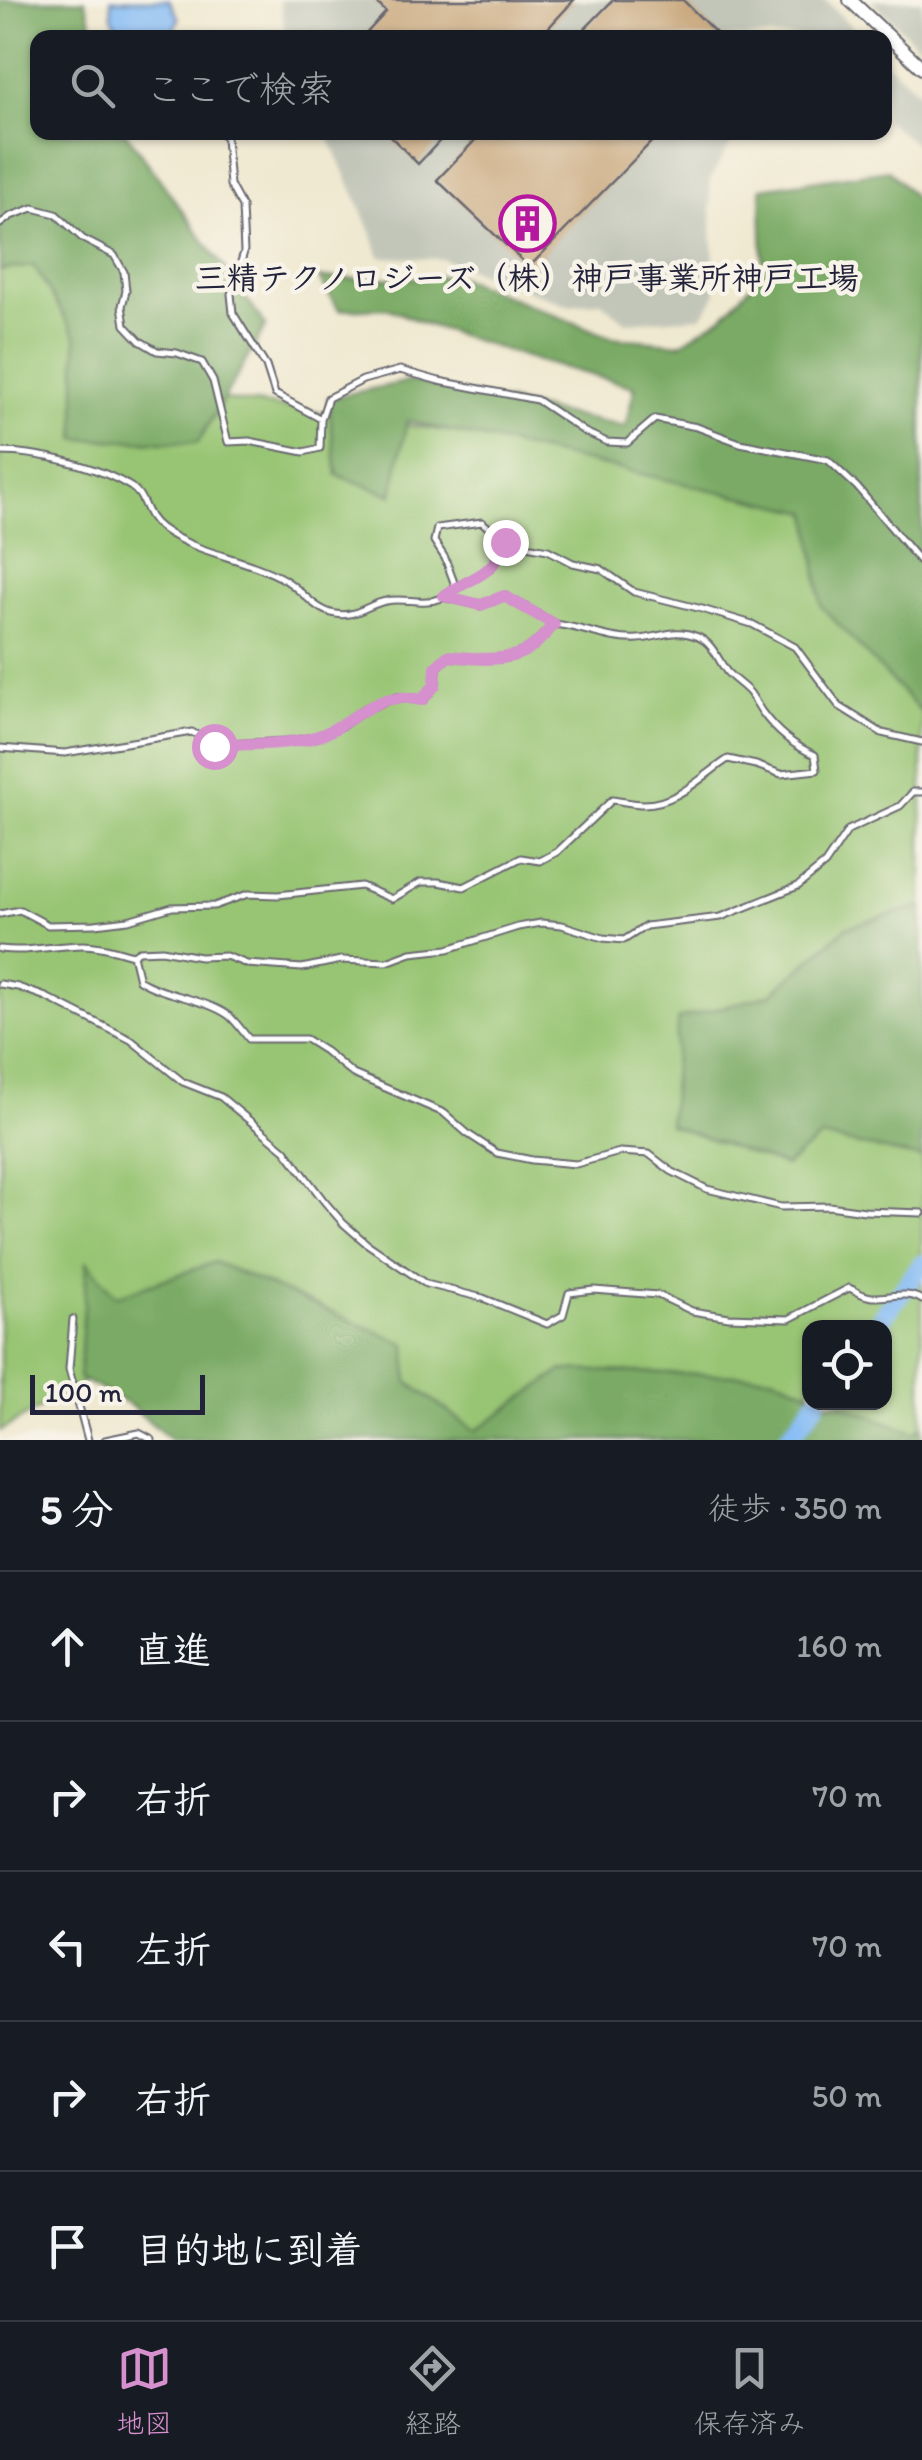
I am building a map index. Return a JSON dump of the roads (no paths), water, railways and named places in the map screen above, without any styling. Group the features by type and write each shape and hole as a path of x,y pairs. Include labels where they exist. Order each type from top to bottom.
{"street":[{"path":"850,0 882,30"},
{"path":"892,40 922,68"}],"lane":[{"path":"226,140 230,185 242,206 244,252 231,294 233,313 266,366 274,394 321,420"},
{"path":"0,224 33,208 56,214 83,239 114,255 124,272 126,290 122,306 126,325 140,341 157,351 202,362 214,381 228,442 249,441 304,452 320,448 321,420 328,398 363,380 400,370 537,400 585,432 608,442 627,444 655,419 697,427 740,443 828,460 922,564"},
{"path":"0,452 41,455 94,470 135,488 150,519 163,530 194,547 280,577 306,599 339,615 354,615 385,601 440,599 485,574 498,561 505,542"},
{"path":"456,588 445,558 434,542 437,528 482,522 505,542 548,550 573,563 601,569 634,592 752,624 795,647 839,706 882,732 922,742"},
{"path":"0,914 20,910 48,925 95,924 128,920 172,907 214,906 248,894 278,895 361,886 392,899 421,882 464,887 522,858 540,861 558,852 612,800 645,804 664,800 688,789 728,759 780,774 817,770 815,755 796,746 765,716 749,692 700,638 672,631 638,639 606,635 554,624 504,596 481,605 444,596"},
{"path":"0,748 65,753 192,732 214,746 316,737 365,709 396,697 422,700 435,685 436,667 448,656 478,659 528,650 554,624"},
{"path":"0,949 20,952 89,945 132,955 162,950 226,956 247,964 302,968 341,960 387,962 541,923 624,940 646,926 720,917 798,886 825,864 848,830 900,806 913,792 922,792"},
{"path":"132,955 138,980 149,987 228,1015 249,1039 306,1039 353,1074 444,1113 497,1152 576,1164 620,1152 649,1154 707,1189 766,1204 922,1213"},
{"path":"0,984 46,997 131,1040 183,1082 221,1098 285,1150 344,1223 426,1284 483,1298 547,1324 563,1316 569,1293 594,1290 658,1295 692,1311 729,1317 790,1318 849,1288 861,1295 914,1295 922,1300"},
{"path":"73,1319 70,1369 88,1440"},
{"path":"104,1440 139,1432 152,1440"}],"water":[{"path":"111,0 169,0 179,19 173,30 118,30 112,17"}],"waterway":[{"path":"880,1320 922,1265"},
{"path":"787,1440 810,1410"}],"place":[{"name":"三精テクノロジーズ（株）神戸事業所神戸工場","path":"527,224"}]}
